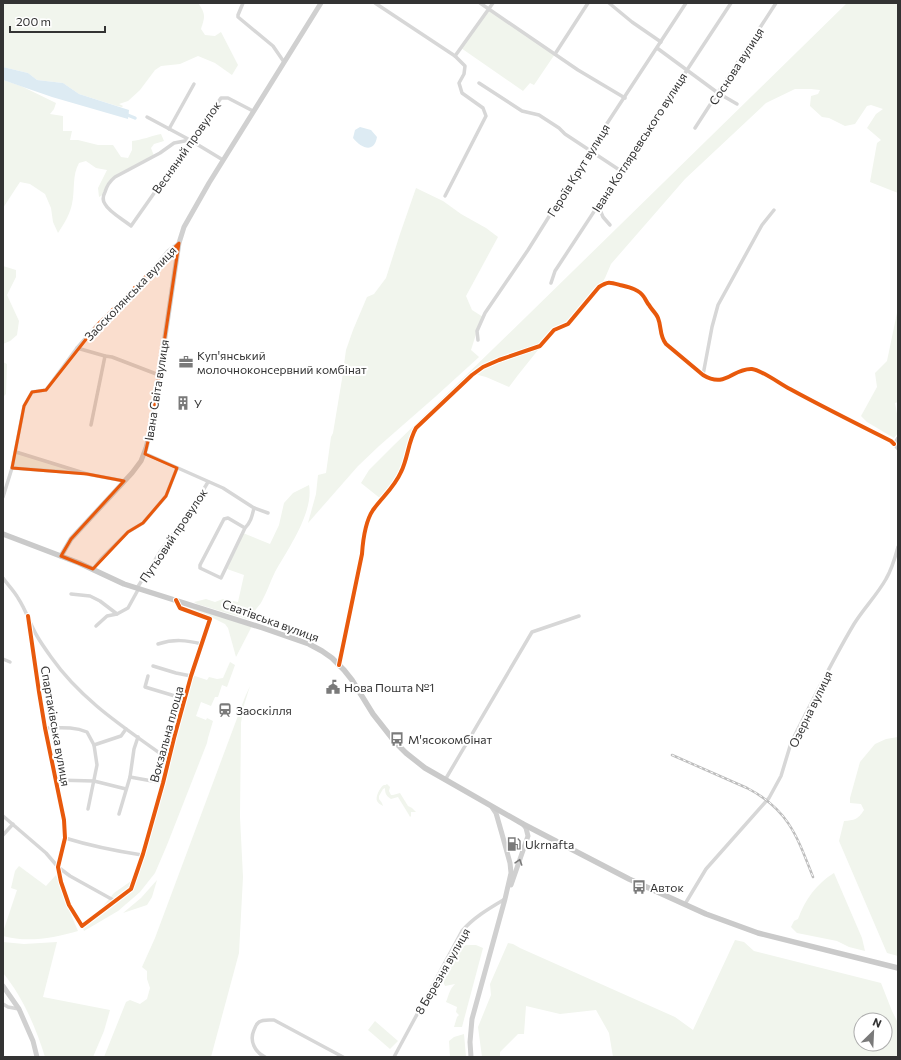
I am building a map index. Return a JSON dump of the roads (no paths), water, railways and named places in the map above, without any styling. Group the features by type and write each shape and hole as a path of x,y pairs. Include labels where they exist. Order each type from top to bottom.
{"main road":[{"name":"Сватівська вулиця","path":"3,534 93,569 124,584 310,644 332,658 339,665 352,680 373,714 395,742 425,768 523,824 629,879 706,914 758,933 898,968"}],"street":[{"path":"243,3 238,17 273,46 284,62"},
{"name":"Заосколянська вулиця","path":"3,497 16,452 24,406 27,399 32,392 46,390 77,348 98,324 139,285 168,251 179,243 184,227 208,183 320,3"},
{"path":"375,3 455,56 465,66 464,74 459,83 462,93 483,108 486,116 445,196"},
{"path":"480,3 578,70 625,98"},
{"path":"455,56 493,3"},
{"path":"555,54 588,3"},
{"path":"609,3 632,22 661,42"},
{"name":"Героїв Крут вулиця","path":"478,340 477,331 485,313 528,250 686,3"},
{"name":"Івана Котляревського вулиця","path":"552,283 555,271 731,3"},
{"name":"Соснова вулиця","path":"695,128 776,3"},
{"path":"657,48 718,93 737,104"},
{"path":"479,83 522,111 539,115 621,171"},
{"path":"169,129 194,84"},
{"name":"Весняний провулок","path":"190,140 174,143 160,153 115,177 106,187 103,200 105,204 110,210 131,226 220,98 228,98 253,112"},
{"path":"147,117 223,160"},
{"path":"598,205 603,217 610,225"},
{"path":"703,374 718,305 762,225 774,210"},
{"name":"Івана Світа вулиця","path":"61,556 71,539 132,473 141,461 144,454 152,424 179,243"},
{"path":"339,665 362,554 366,524 373,510 391,489 400,473 404,465 412,434 416,428 472,375 499,360 540,346 554,330 568,324 599,287 605,283 609,282 637,290 658,318 663,340 666,344 709,378 716,380 724,379 742,371 752,369 891,441 898,449"},
{"path":"77,348 112,357 159,375"},
{"path":"91,425 105,356"},
{"path":"894,444 898,438"},
{"path":"16,452 87,474 124,482"},
{"path":"144,454 223,488 254,508 268,513"},
{"path":"12,468 87,474"},
{"path":"93,569 100,559 128,532 143,523 166,496 177,468"},
{"name":"Путьовий провулок","path":"96,626 107,616 117,614 128,608 138,588 162,549 192,509 208,482"},
{"path":"245,528 228,518 224,519 200,564 200,568 221,578 245,528 252,518 254,508"},
{"name":"Озерна вулиця","path":"685,904 706,869 767,800 776,787 791,743 796,733 837,653 855,623 887,578 898,547"},
{"path":"3,578 18,598 37,637 70,681 90,700 126,729 168,758"},
{"path":"71,594 90,596 100,601 117,614"},
{"name":"Вокзальна площа","path":"58,867 61,882 69,905 82,926 131,889 163,783 168,758 191,676 210,619 180,608 176,600"},
{"name":"Спартаківська вулиця","path":"28,616 45,728 64,820 65,838 58,867"},
{"path":"445,780 532,632 579,616"},
{"path":"158,644 169,641 187,640 202,644"},
{"path":"3,659 10,662"},
{"path":"153,666 191,676"},
{"path":"148,676 145,687 185,699"},
{"path":"45,728 65,727 80,729 87,732 94,745 97,765 88,809"},
{"path":"94,745 121,736 126,729"},
{"path":"119,814 130,777 134,748 138,737"},
{"path":"130,777 163,783"},
{"path":"55,780 94,781 126,789"},
{"path":"471,1057 470,1042 472,1019 511,873 510,863 496,813 492,807"},
{"path":"3,816 46,853 58,867 70,876 115,901"},
{"path":"3,835 13,824"},
{"path":"505,899 528,836 526,828 523,824"},
{"path":"65,838 97,847 142,855"},
{"name":"8 Березня вулиця","path":"394,1057 462,930 471,921 505,899"},
{"path":"3,986 19,1009 33,1041 37,1057"},
{"path":"3,1004 8,1007 19,1009"},
{"path":"265,1057 255,1048 252,1041 252,1035 259,1022 267,1020 274,1020 343,1057"}],"waterway":[{"path":"125,114 135,118"}],"railway":[{"path":"672,755 747,788 761,796 772,805 782,815 796,836 813,877"}],"place":[{"name":"Куп'янський молочноконсервний комбінат","path":"186,362"},
{"name":"У","path":"183,403"},
{"name":"Нова Пошта №1","path":"333,687"},
{"name":"Заоскiлля","path":"225,710"},
{"name":"М'ясокомбінат","path":"397,739"},
{"name":"Ukrnafta","path":"514,844"},
{"name":"Авток","path":"639,887"}]}
